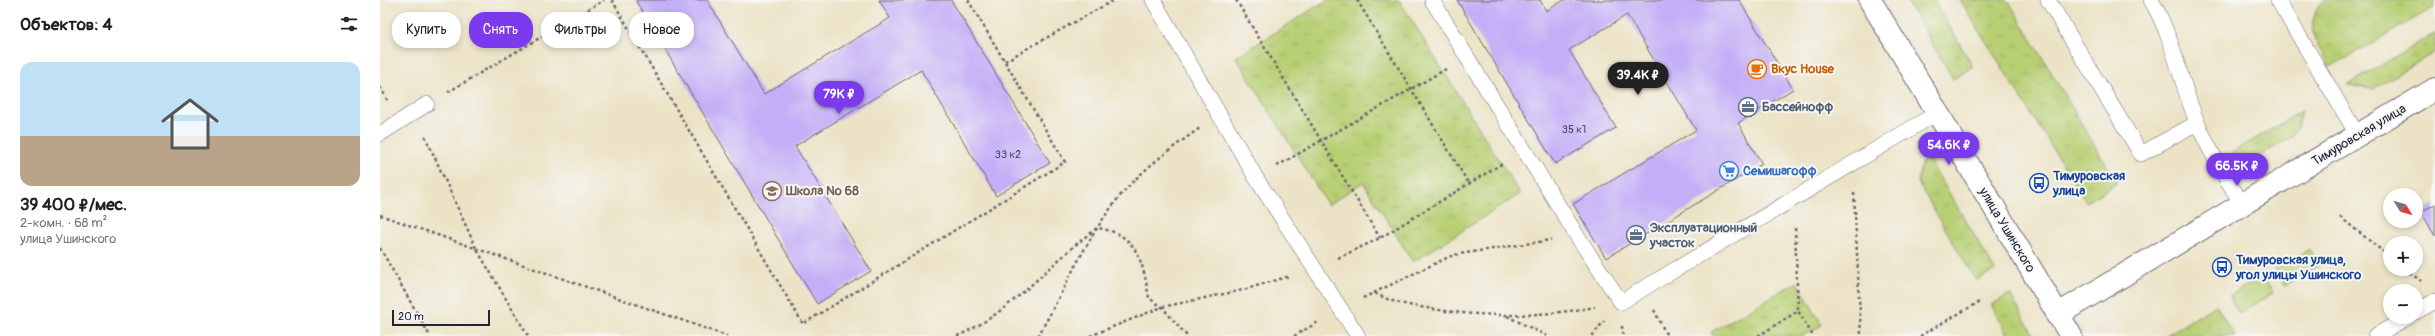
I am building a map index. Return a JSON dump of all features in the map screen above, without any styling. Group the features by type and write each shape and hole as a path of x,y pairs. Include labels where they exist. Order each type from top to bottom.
{"street":[{"name":"улица Ушинского","path":"1870,0 2071,336"},
{"name":"Тимуровская улица","path":"2058,315 2435,90"}],"lane":[{"path":"1154,0 1256,178 1358,336"},
{"path":"1432,0 1526,150 1577,236 1621,302 1937,113"},
{"path":"2048,0 2141,154 2197,123"},
{"path":"2151,0 2162,18 2197,123 2213,155 2242,204"},
{"path":"2278,0 2358,136"},
{"path":"380,134 427,104"},
{"path":"2423,308 2435,301"},
{"path":"2375,336 2396,324"}],"path":[{"path":"427,104 604,0"},
{"path":"612,0 803,324 1064,162 968,0"},
{"path":"1005,62 1114,0"},
{"path":"1236,0 1380,238"},
{"path":"1357,0 1413,88 1469,184"},
{"path":"1256,178 1467,57"},
{"path":"414,112 476,248 528,336"},
{"path":"1038,336 1097,228 1125,190 1160,156 1219,114"},
{"path":"1852,164 1861,336"},
{"path":"1794,199 1798,311 1813,336"},
{"path":"380,215 727,336"},
{"path":"2340,217 2383,251"},
{"path":"957,336 1003,309 1076,243 1097,228 1107,229 1126,238 1143,262 1149,298 1162,307 1187,336"},
{"path":"1341,309 1453,255 1577,236"},
{"path":"380,248 430,336"},
{"path":"1375,293 1389,302 1461,314 1506,316 1575,310 1621,302"},
{"path":"1920,336 1979,302"},
{"path":"1758,336 1798,311"},
{"path":"1506,316 1547,336"}],"green space":[{"path":"1327,0 1399,0 1520,194 1413,262 1363,182 1328,205 1236,57"},
{"path":"1906,0 1934,0 1973,67 1953,79"},
{"path":"1960,0 2008,0 2117,183 2086,202"},
{"path":"2323,0 2435,0 2435,7 2330,67 2316,41 2312,26 2317,10"},
{"path":"2435,33 2435,52 2373,89 2348,85"},
{"path":"2302,111 2298,126 2291,137 2237,170 2228,155"},
{"path":"1928,158 1995,270 1976,281 1918,183 1921,163"},
{"path":"2309,249 2319,266 2285,285 2275,269"},
{"path":"2263,276 2273,293 2239,313 2229,296"},
{"path":"1797,282 1822,325 1803,336 1713,336 1711,332"},
{"path":"2010,294 2034,336 2009,336 1991,305"},
{"path":"2216,305 2235,336 2165,336"}],"building":[{"path":"707,0 764,94 890,18 879,0 951,0 1050,163 996,196 921,70 795,146 871,271 817,304 664,48 694,48 694,12 643,12 636,1"},
{"path":"1457,0 1540,0 1546,11 1564,0 1739,0 1793,89 1738,123 1762,164 1606,258 1573,204 1696,130 1627,15 1569,50 1616,128 1555,164"},
{"path":"2435,204 2435,236 2423,215 2423,211"}],"place":[{"name":"Вкус House","path":"1757,69"},
{"name":"Бассейнофф","path":"1748,107"},
{"name":"Семишагофф","path":"1729,171"},
{"name":"Тимуровская улица","path":"2039,183"},
{"name":"Школа № 68","path":"772,191"},
{"name":"Эксплуатационный участок","path":"1636,235"},
{"name":"Тимуровская улица, угол улицы Ушинского","path":"2222,267"}]}
